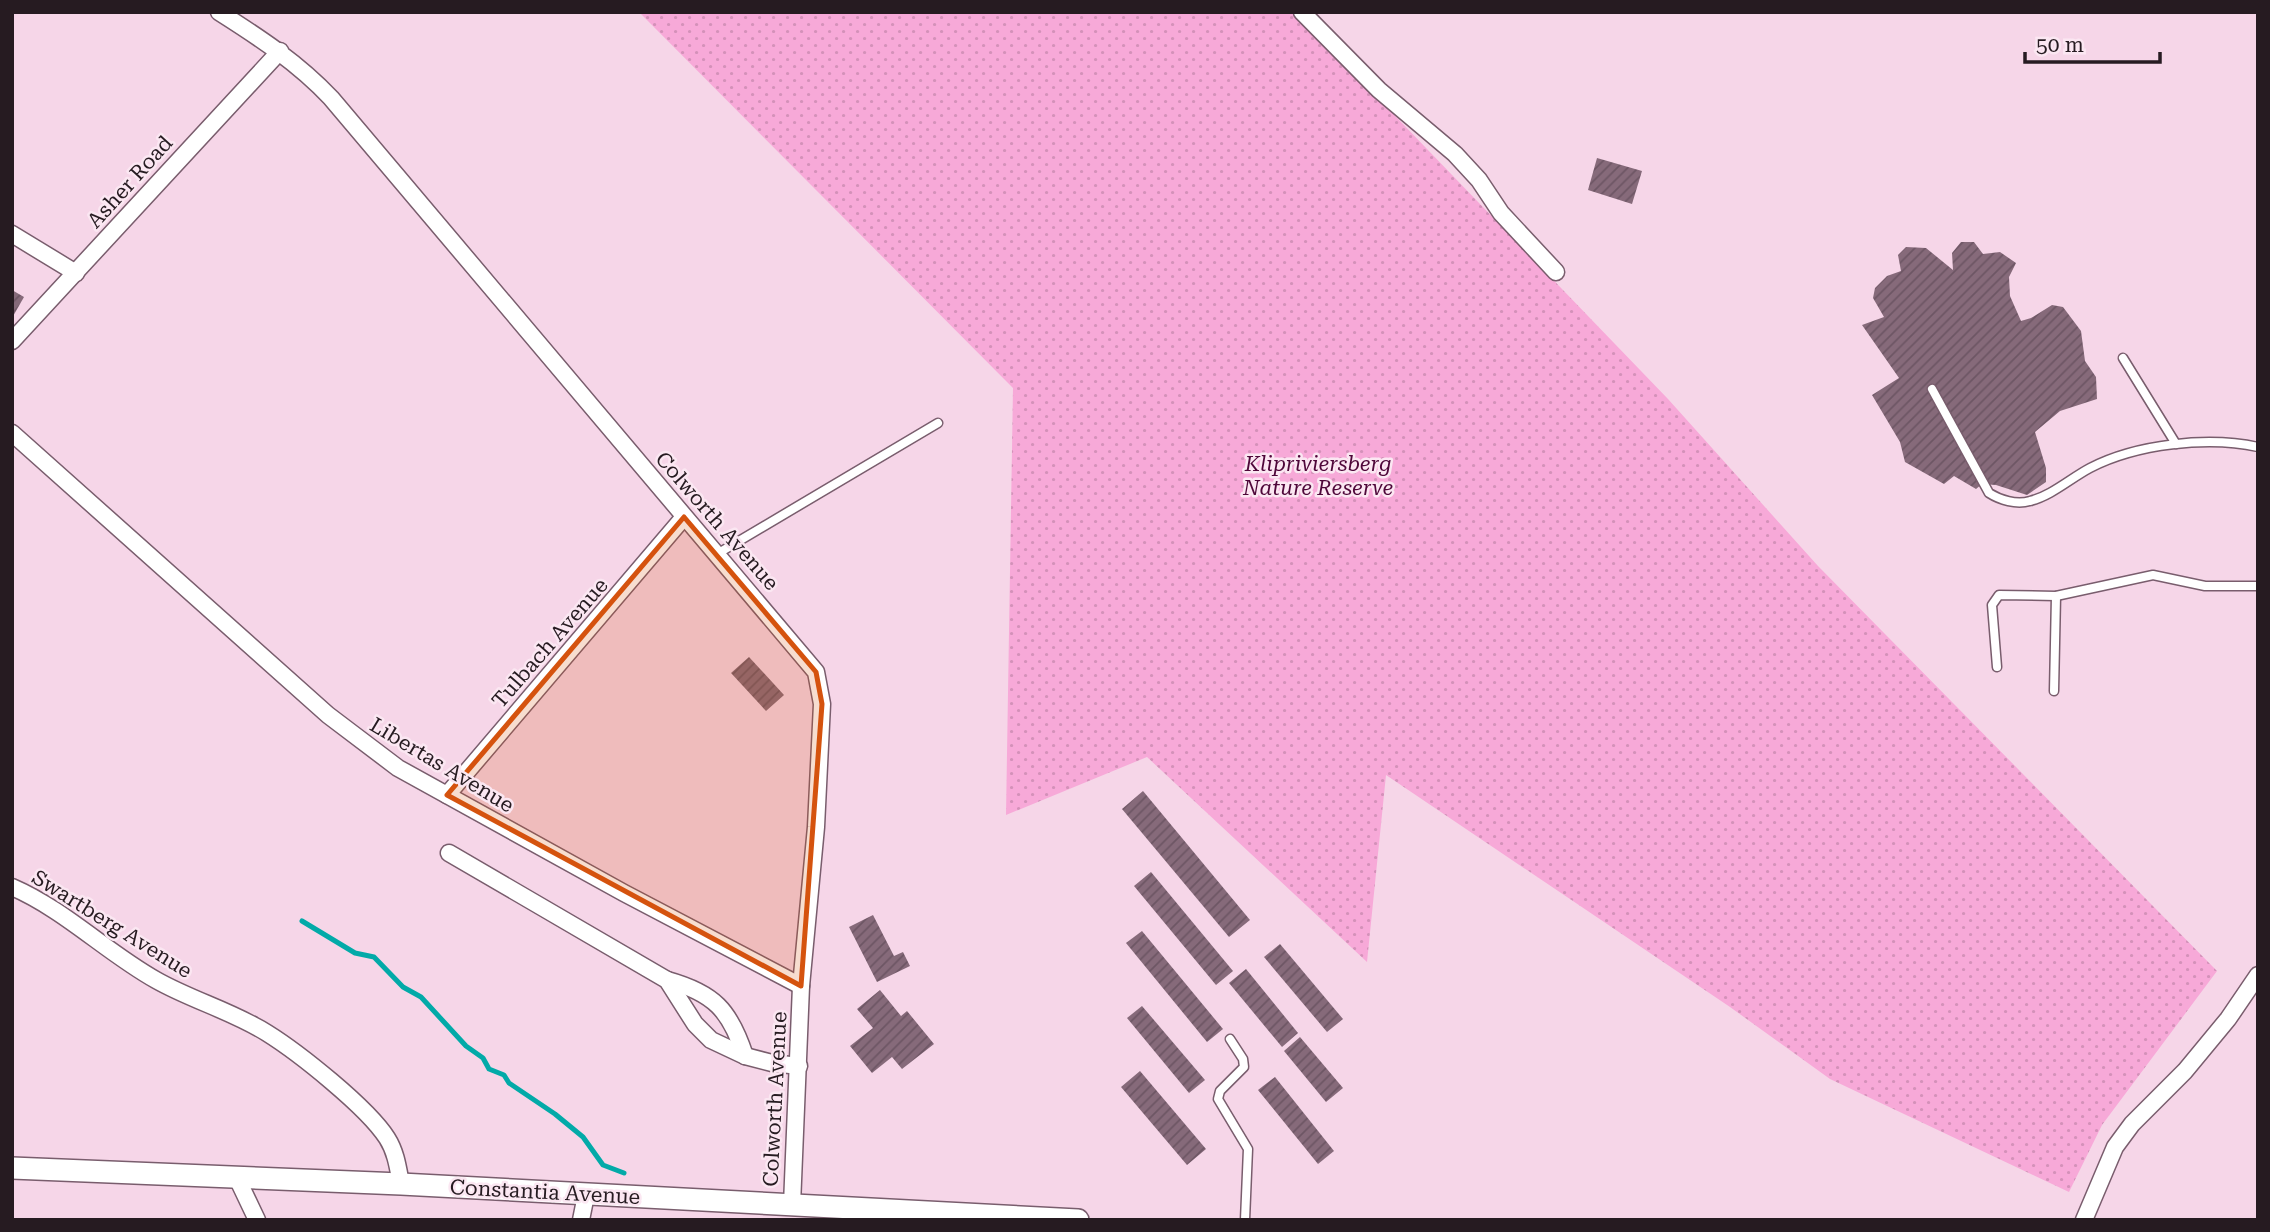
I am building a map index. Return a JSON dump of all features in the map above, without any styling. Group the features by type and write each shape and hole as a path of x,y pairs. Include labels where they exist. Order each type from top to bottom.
{"street":[{"name":"Colworth Avenue","path":"219,12 305,70 331,98 684,517 810,661 816,672 821,694 816,827 801,986 792,1205"},
{"path":"1301,12 1379,90 1455,154 1479,180 1501,213 1556,272"},
{"name":"Asher Road","path":"12,341 280,51"},
{"path":"12,233 76,273"},
{"name":"Libertas Avenue","path":"12,433 351,735 398,768 801,986"},
{"name":"Tulbach Avenue","path":"447,795 684,517"},
{"path":"449,853 667,981 693,988 725,1011 736,1027 745,1056"},
{"name":"Swartberg Avenue","path":"12,887 46,905 156,980 252,1025 283,1045 379,1128 394,1152 401,1184"},
{"path":"2084,1220 2115,1147 2132,1124 2202,1050 2258,975"},
{"path":"667,981 695,1024 711,1040 745,1056 799,1066"},
{"name":"Constantia Avenue","path":"12,1168 401,1184 792,1205 857,1214 1078,1220"},
{"path":"237,1178 257,1220"},
{"path":"581,1220 586,1195"}],"lane":[{"path":"2123,358 2176,444"},
{"path":"1932,389 1984,486 1998,499 2027,502 2105,461 2176,444 2206,441 2258,447"},
{"path":"717,554 938,423"},
{"path":"1997,667 1992,606 1999,595 2056,596 2153,575 2205,586 2258,586"},
{"path":"2054,691 2056,596"},
{"path":"1230,1039 1243,1059 1244,1067 1220,1091 1218,1099 1248,1149 1245,1220"}],"highlighted area":[{"path":"684,517 816,672 822,704 801,986 447,795"}],"green space":[{"name":"Klipriviersberg Nature Reserve","path":"639,12 1295,12 1668,399 1818,566 2217,971 2102,1125 2069,1192 1830,1079 1730,1007 1386,775 1367,962 1147,757 1006,815 1013,388"}],"building":[{"path":"1597,158 1642,171 1632,204 1588,190"},
{"path":"1961,242 1974,242 1983,254 2000,252 2016,263 2009,277 2010,296 2021,321 2052,305 2063,307 2081,331 2085,361 2096,377 2097,399 2060,411 2035,432 2046,468 2046,482 2027,495 1996,485 1982,484 1976,489 1954,476 1944,484 1905,462 1900,442 1872,395 1899,378 1862,325 1884,317 1873,298 1875,288 1887,276 1901,271 1898,255 1906,247 1926,248 1953,270 1952,253"},
{"path":"12,290 24,297 12,318"},
{"path":"749,657 784,695 766,711 731,673"},
{"path":"1143,791 1250,920 1229,937 1122,809"},
{"path":"1151,872 1233,971 1216,985 1134,886"},
{"path":"873,915 894,956 903,952 910,966 877,982 849,927"},
{"path":"1142,931 1223,1029 1207,1042 1126,943"},
{"path":"1280,944 1343,1019 1327,1032 1264,957"},
{"path":"1246,969 1298,1033 1282,1047 1229,983"},
{"path":"880,990 901,1016 907,1011 934,1044 902,1069 892,1057 872,1073 850,1046 873,1028 857,1009"},
{"path":"1142,1006 1205,1080 1189,1093 1127,1018"},
{"path":"1300,1037 1343,1088 1326,1102 1284,1051"},
{"path":"1140,1071 1206,1149 1187,1165 1121,1087"},
{"path":"1275,1077 1334,1151 1318,1164 1258,1090"}],"waterway":[{"path":"302,921 355,953 374,957 403,987 421,997 466,1046 483,1058 489,1069 504,1075 509,1083 583,1137 603,1165 624,1173"}]}
